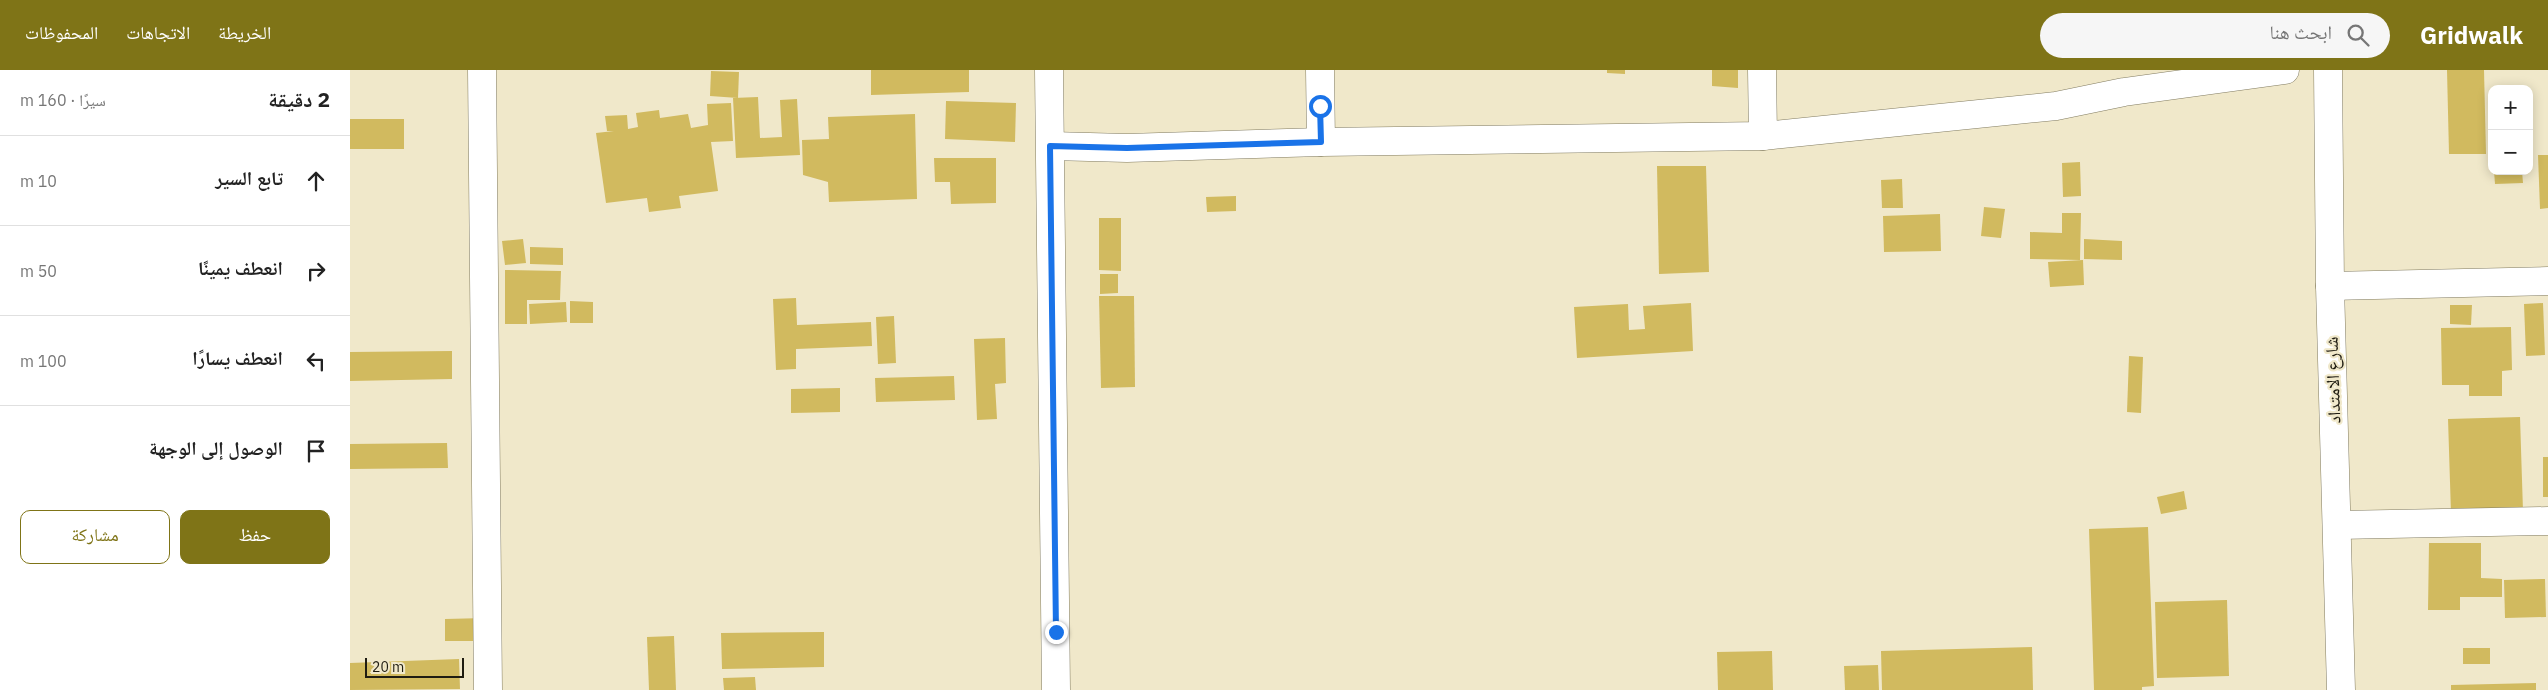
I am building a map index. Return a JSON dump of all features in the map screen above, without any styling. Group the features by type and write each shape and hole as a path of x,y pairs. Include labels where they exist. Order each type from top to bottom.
{"street":[{"path":"482,70 488,690"},
{"path":"1050,70 1056,690"},
{"path":"1320,70 1321,142"},
{"path":"1762,70 1763,136"},
{"path":"1050,146 1127,148 1321,142 1763,136 2056,106 2212,74 2285,70"},
{"name":"شارع الامتداد","path":"2328,70 2330,286 2341,690"},
{"path":"2330,286 2548,280"},
{"path":"2338,525 2548,521"}],"building":[{"path":"871,70 969,70 969,92 871,95"},
{"path":"1607,70 1625,70 1625,74 1607,73"},
{"path":"1712,70 1738,70 1738,88 1712,86"},
{"path":"2447,70 2484,70 2486,154 2449,154"},
{"path":"711,71 739,72 738,98 710,96"},
{"path":"758,97 760,138 782,137 780,100 797,99 800,155 736,158 733,98"},
{"path":"946,101 1016,103 1015,142 945,139"},
{"path":"731,103 733,141 711,142 718,191 679,196 681,208 649,212 647,198 606,203 596,133 614,131 607,131 605,116 627,115 628,129 638,127 636,113 659,110 660,118 688,114 691,128 708,125 707,104"},
{"path":"915,114 917,199 829,202 828,182 803,175 802,140 829,139 828,117"},
{"path":"350,119 404,119 404,149 350,149"},
{"path":"2538,155 2548,155 2548,208 2540,209"},
{"path":"934,158 996,158 996,203 951,204 950,182 935,182"},
{"path":"2080,162 2081,196 2063,197 2062,163"},
{"path":"1657,166 1706,166 1709,272 1659,274"},
{"path":"2494,175 2522,175 2523,183 2495,184"},
{"path":"1902,179 1903,208 1882,208 1881,180"},
{"path":"1236,196 1236,211 1207,212 1206,197"},
{"path":"1984,207 2005,209 2001,238 1981,236"},
{"path":"2062,213 2081,213 2080,260 2030,259 2030,232 2062,233"},
{"path":"1940,214 1941,251 1884,252 1883,216"},
{"path":"1099,218 1121,218 1121,271 1099,270"},
{"path":"523,239 526,263 505,265 502,241"},
{"path":"2084,239 2122,241 2122,260 2084,259"},
{"path":"530,247 563,248 563,265 530,264"},
{"path":"2083,260 2084,285 2050,287 2048,262"},
{"path":"505,270 561,271 560,300 527,300 527,324 505,324"},
{"path":"1100,274 1118,274 1118,293 1100,294"},
{"path":"1099,296 1134,296 1135,387 1101,388"},
{"path":"796,298 797,325 871,322 872,346 796,349 796,369 776,370 773,299"},
{"path":"570,301 593,302 593,323 570,323"},
{"path":"566,302 567,322 530,324 529,304"},
{"path":"1691,303 1693,351 1577,358 1574,307 1628,304 1629,330 1645,329 1643,306"},
{"path":"2543,303 2545,355 2526,356 2524,304"},
{"path":"2450,305 2472,305 2471,325 2450,324"},
{"path":"894,316 896,363 878,364 876,317"},
{"path":"2511,327 2512,370 2502,371 2502,396 2469,396 2469,385 2442,385 2441,328"},
{"path":"1005,338 1006,383 995,384 997,419 977,420 974,339"},
{"path":"452,351 452,379 350,381 350,352"},
{"path":"2129,356 2143,357 2141,413 2127,412"},
{"path":"954,376 955,400 876,402 875,378"},
{"path":"840,388 840,412 791,413 791,389"},
{"path":"2520,417 2523,511 2451,513 2448,419"},
{"path":"447,443 448,468 350,469 350,444"},
{"path":"2543,457 2548,457 2548,497 2543,497"},
{"path":"2184,491 2187,509 2161,514 2157,497"},
{"path":"2148,527 2154,686 2142,687 2142,690 2094,690 2089,529"},
{"path":"2429,543 2481,543 2481,578 2502,579 2502,597 2460,597 2460,610 2428,610"},
{"path":"2545,579 2546,617 2505,618 2504,580"},
{"path":"2227,600 2229,676 2157,678 2155,602"},
{"path":"485,618 485,641 445,641 445,619"},
{"path":"824,632 824,667 722,669 721,633"},
{"path":"674,636 676,690 649,690 647,637"},
{"path":"2032,647 2033,690 1882,690 1881,651"},
{"path":"2463,648 2490,648 2490,664 2463,664"},
{"path":"1772,651 1773,690 1718,690 1717,652"},
{"path":"459,659 460,689 350,690 350,663"},
{"path":"1878,665 1879,690 1845,690 1844,666"},
{"path":"755,677 756,690 724,690 723,678"},
{"path":"2536,683 2536,690 2451,690 2451,685"}],"route":[{"path":"1056,632 1050,146 1127,148 1321,142 1320,106"}]}
